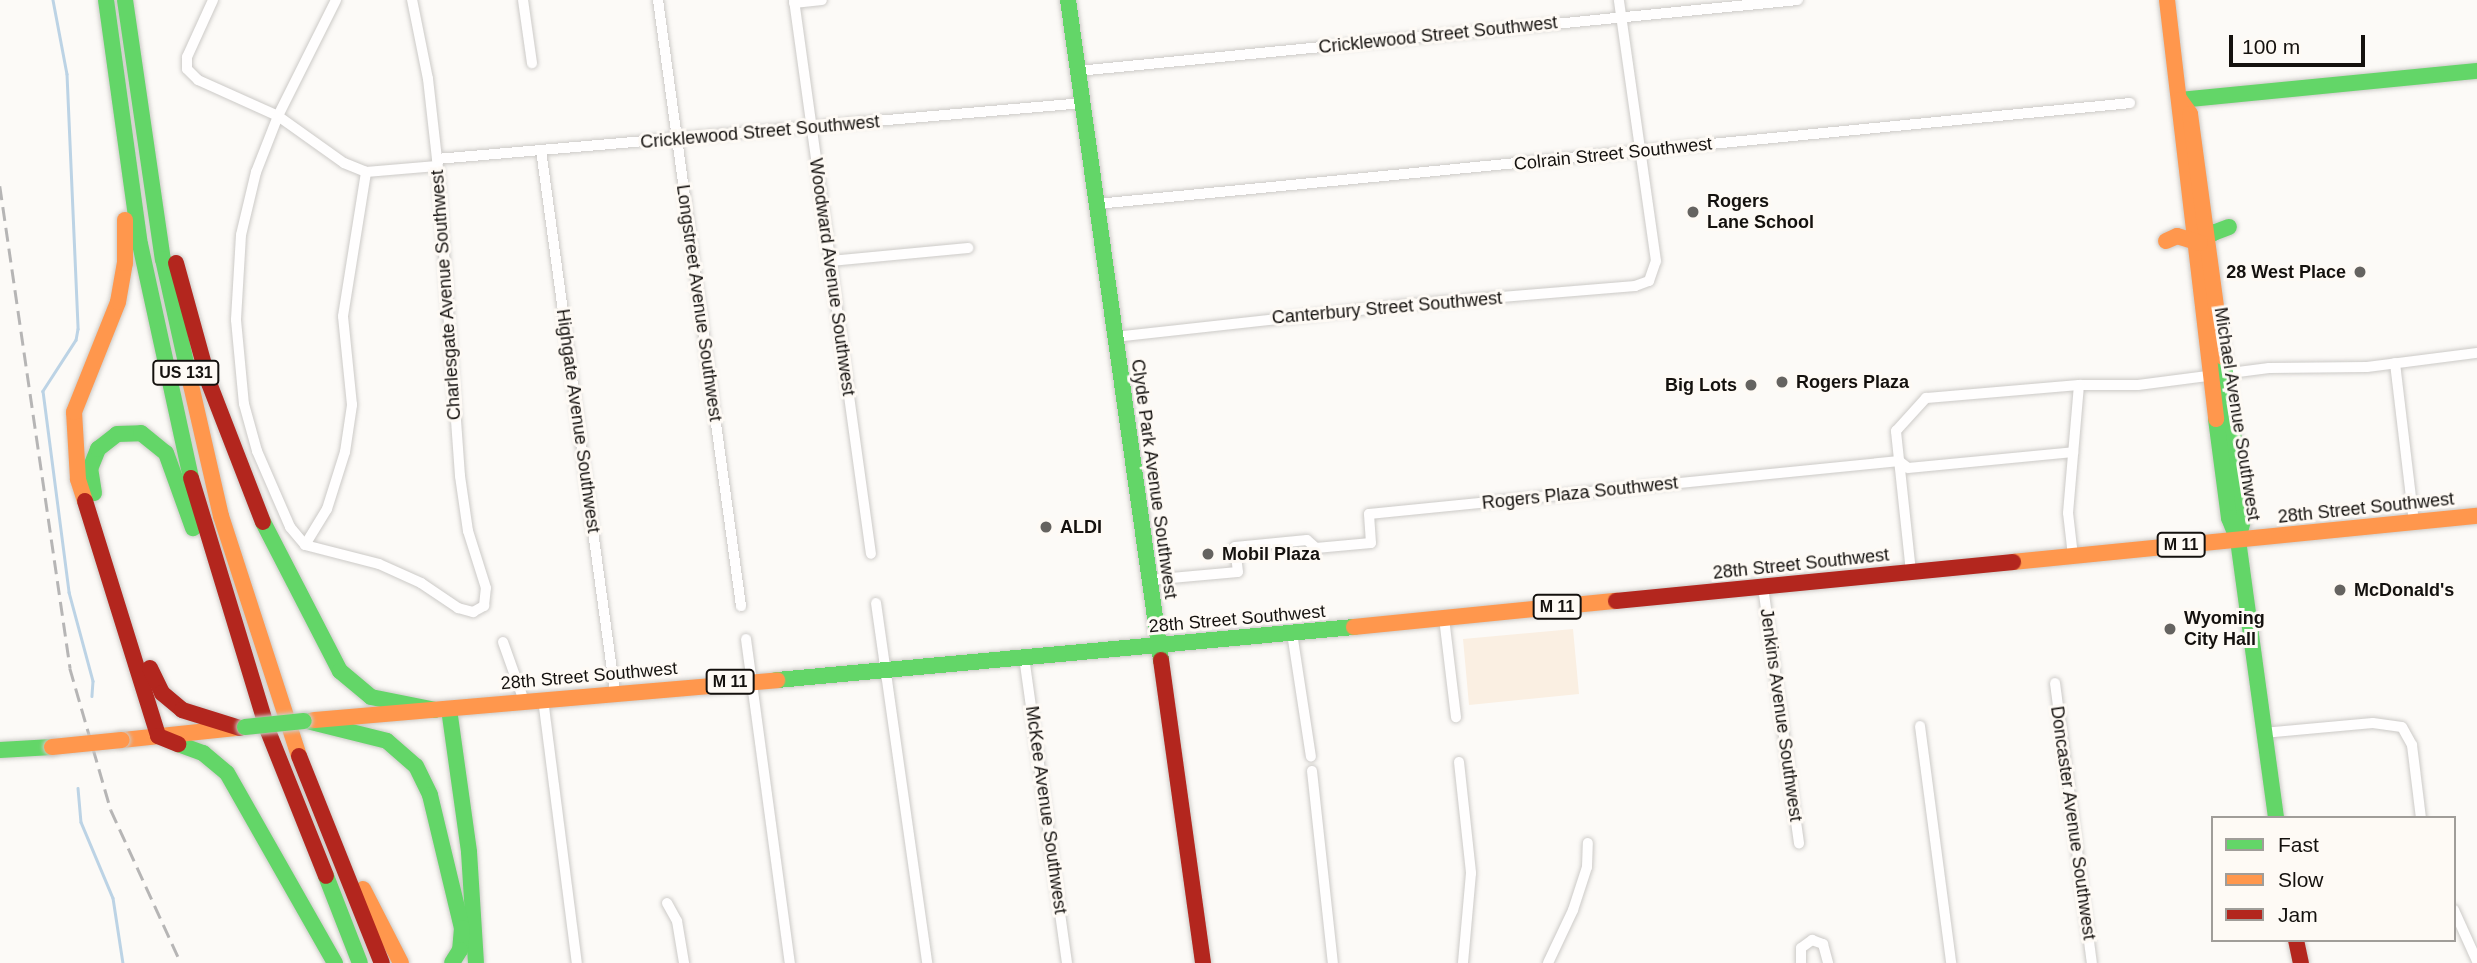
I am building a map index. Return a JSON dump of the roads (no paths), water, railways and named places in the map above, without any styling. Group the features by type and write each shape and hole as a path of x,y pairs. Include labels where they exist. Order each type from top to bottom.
{"main road":[{"name":"US 131","path":"106,0 122,135 173,408 229,612 293,799 360,963"},
{"name":"US 131","path":"125,0 134,77 163,260 202,440 245,599 307,780 382,963"},
{"name":"Clyde Park Avenue Southwest","path":"1068,0 1203,963"},
{"name":"Michael Avenue Southwest","path":"2167,0 2180,100 2178,126 2203,231 2195,260 2244,516 2238,540 2276,816"},
{"path":"2180,100 2477,71"},
{"path":"134,77 193,328 229,443 260,518 346,680 371,697 442,709 469,852 476,963"},
{"name":"Michael Avenue Southwest","path":"2180,100 2190,114 2203,231 2201,246 2206,281 2216,310 2218,374"},
{"path":"122,135 124,276 109,328 79,392 73,444 78,479 158,736 203,753 227,773 335,963"},
{"path":"2195,260 2187,249 2166,241 2175,236 2203,231"},
{"path":"229,612 162,448 141,433 122,433 107,440 91,463 92,488 154,680 182,710 243,728"},
{"name":"28th Street Southwest","path":"0,750 615,692 1158,646 2477,516"},
{"path":"305,721 376,736 401,750 416,766 430,795 462,928 460,950 452,963"},
{"path":"307,780 401,963"},
{"path":"2296,942 2301,963"}],"street":[{"path":"213,0 190,46 187,69 198,80 278,116 344,163 366,172 343,316 352,405 345,452 327,509 305,545 290,527 257,452 244,404 236,320 241,235 256,172 278,116 336,0"},
{"name":"Charlesgate Avenue Southwest","path":"305,545 379,564 467,611 484,607 486,588 468,531 460,476 437,162 428,79 412,0"},
{"path":"523,0 532,63"},
{"name":"Longstreet Avenue Southwest","path":"658,0 741,606"},
{"path":"794,1 822,0"},
{"path":"1619,0 1641,151"},
{"name":"Cricklewood Street Southwest","path":"1078,71 1798,0"},
{"name":"Woodward Avenue Southwest","path":"794,1 871,554"},
{"name":"Cricklewood Street Southwest","path":"366,172 541,150 1083,103"},
{"name":"Colrain Street Southwest","path":"1097,204 2130,103"},
{"name":"Highgate Avenue Southwest","path":"541,150 615,692"},
{"name":"Canterbury Street Southwest","path":"1115,337 1404,305 1635,286 1655,274 1641,151"},
{"path":"830,261 968,248"},
{"path":"1911,572 1896,431 1926,398 2079,385 2138,385 2218,374 2395,363 2477,353"},
{"path":"2395,363 2414,523"},
{"path":"2073,556 2068,513 2079,385"},
{"name":"Rogers Plaza Southwest","path":"1149,580 1238,572 1235,547 1307,540 1316,548 1371,543 1369,513 1899,461 1908,468 2073,452"},
{"name":"Jenkins Avenue Southwest","path":"1763,587 1799,842"},
{"path":"876,603 889,670 928,963"},
{"path":"1444,618 1456,718"},
{"path":"1292,633 1311,757"},
{"path":"746,639 790,963"},
{"path":"503,642 524,701"},
{"name":"McKee Avenue Southwest","path":"1024,657 1067,963"},
{"name":"Doncaster Avenue Southwest","path":"2055,683 2092,963"},
{"path":"543,699 577,963"},
{"path":"2263,733 2373,723 2402,727 2412,745 2421,816"},
{"path":"1920,726 1951,963"},
{"path":"1459,762 1471,873 1463,963"},
{"path":"1312,771 1333,963"},
{"path":"1548,963 1573,910 1587,867 1588,843"},
{"path":"667,903 677,921 684,963"},
{"path":"2456,914 2477,961"},
{"path":"1801,963 1801,948 1812,940 1823,944 1828,963"}],"waterway":[{"path":"53,0 67,74 78,329 76,340 43,391 69,592 93,681 92,696"},
{"path":"78,788 81,822 113,898 123,963"}],"railway":[{"path":"0,186 70,668 111,810 181,963"}],"place":[{"name":"Rogers Lane School","path":"1693,212"},
{"name":"28 West Place","path":"2360,272"},
{"name":"Rogers Plaza","path":"1782,382"},
{"name":"Big Lots","path":"1751,385"},
{"name":"ALDI","path":"1046,527"},
{"name":"Mobil Plaza","path":"1208,554"},
{"name":"McDonald's","path":"2340,590"},
{"name":"Wyoming City Hall","path":"2170,629"}]}
